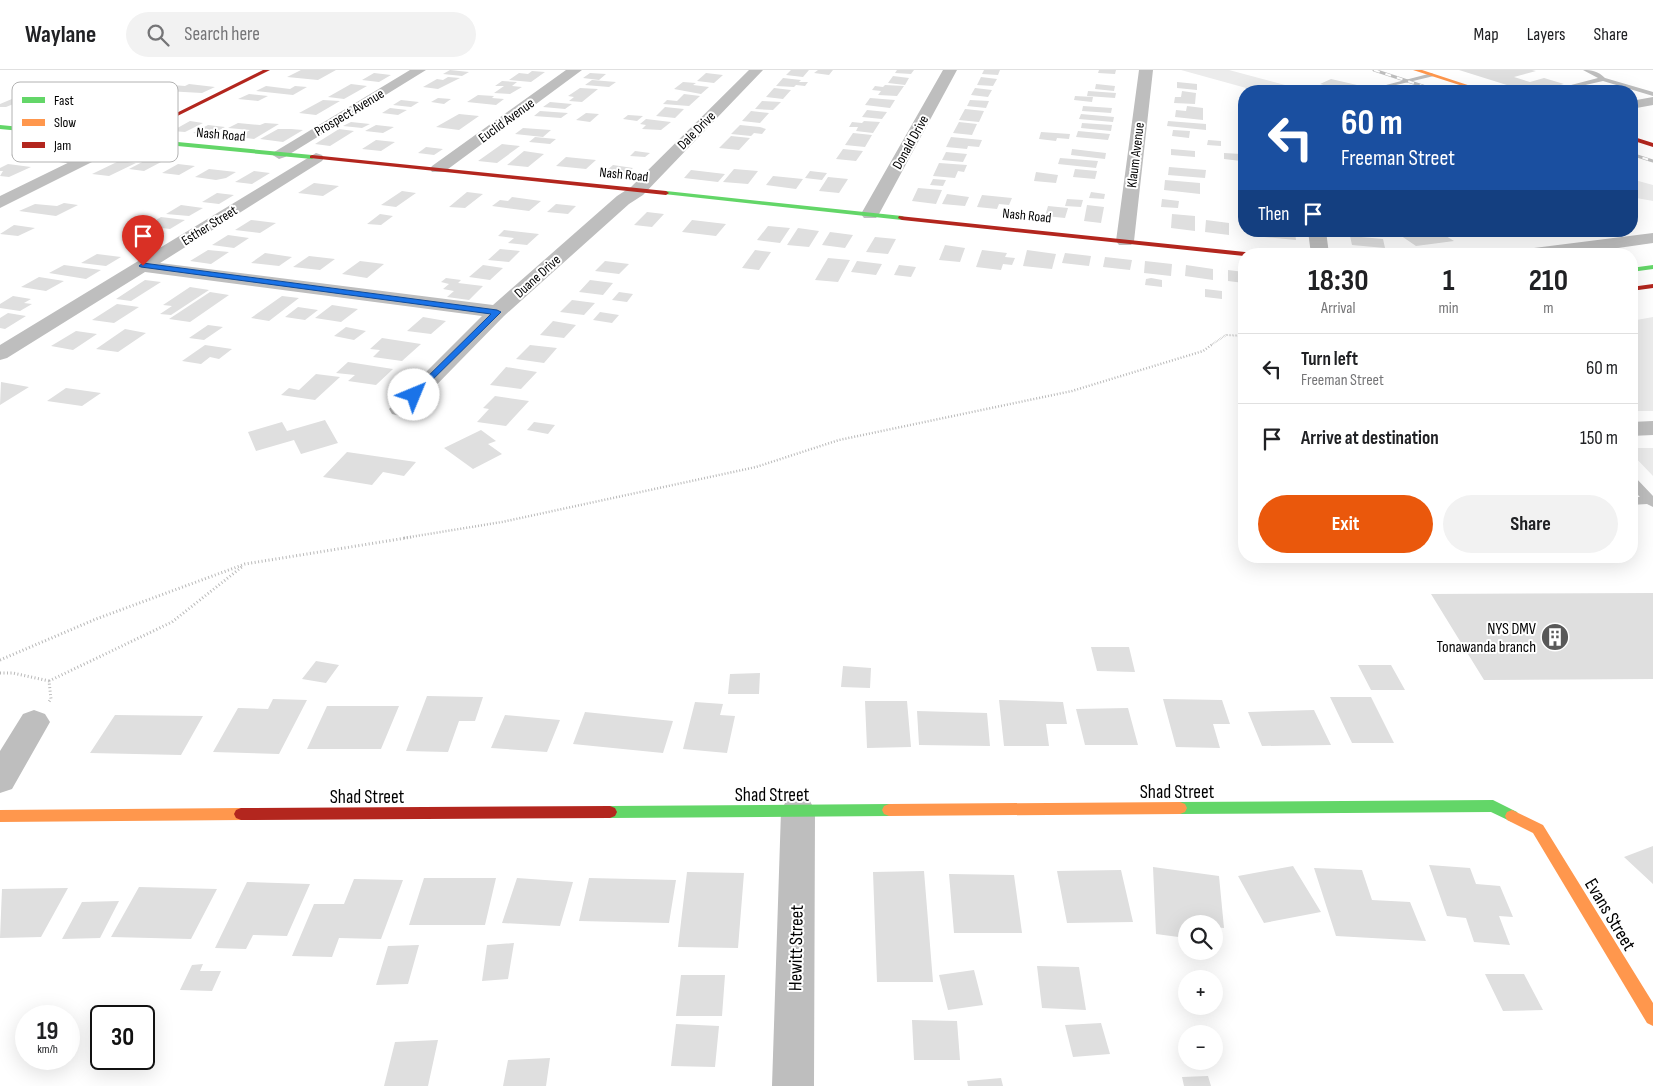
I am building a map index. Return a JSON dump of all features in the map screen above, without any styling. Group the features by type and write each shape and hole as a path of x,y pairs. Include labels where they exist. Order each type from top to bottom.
{"main road":[{"path":"178,114 268,70"},
{"path":"1416,70 1463,85"},
{"path":"1638,140 1653,145"},
{"name":"Nash Road","path":"178,145 438,169 1238,253"},
{"path":"1638,269 1653,266"},
{"path":"1638,288 1653,286"},
{"name":"Shad Street","path":"0,816 1493,806 1538,829"},
{"name":"Evans Street","path":"1538,829 1653,1018"}],"street":[{"name":"Prospect Avenue","path":"279,154 420,70"},
{"name":"Euclid Avenue","path":"438,169 575,70"},
{"name":"Dale Drive","path":"637,191 756,70"},
{"name":"Donald Drive","path":"870,214 950,70"},
{"name":"Klaum Avenue","path":"1125,240 1146,70"},
{"path":"1638,103 1653,100"},
{"name":"Esther Street","path":"0,354 316,158"},
{"path":"0,203 82,163"},
{"name":"Duane Drive","path":"400,409 497,312 623,200 637,191"},
{"path":"1579,248 1653,238"},
{"path":"143,266 497,312"},
{"path":"1638,429 1653,428"},
{"path":"0,780 34,722"},
{"name":"Hewitt Street","path":"793,1086 798,811"}],"lane":[{"path":"1586,70 1598,74 1603,79 1623,85"},
{"path":"1389,85 1432,75"},
{"path":"1577,85 1603,79"},
{"path":"1638,90 1653,94"},
{"path":"74,162 82,163"},
{"path":"1638,487 1652,502"},
{"path":"1638,501 1652,502"}],"path":[{"path":"0,660 96,619 245,564 502,522 756,467 839,440 1072,390 1203,351 1226,335 1238,336"},
{"path":"0,673 13,673 49,681 172,622 245,564"},
{"path":"34,722 50,699 49,681"}],"shaded area":[{"path":"1181,70 1229,70 1285,85 1238,86"},
{"path":"1638,181 1653,185 1653,201 1638,198"},
{"path":"1653,317 1653,411 1638,411 1638,320"},
{"path":"1638,448 1653,448 1653,476 1638,460"}],"building":[{"path":"301,70 336,70 318,80 287,77"},
{"path":"450,70 469,72 462,76 443,74"},
{"path":"791,70 809,70 803,77 786,75"},
{"path":"818,70 833,70 829,75 814,73"},
{"path":"897,70 914,70 911,74 895,73"},
{"path":"984,70 1000,70 998,75 982,74"},
{"path":"1099,70 1116,70 1115,74 1098,73"},
{"path":"1459,70 1532,70 1536,71 1514,77 1530,82 1544,78 1564,84 1560,85 1507,85"},
{"path":"532,71 545,72 531,82 509,80 519,73 528,74"},
{"path":"374,73 391,75 379,82 362,80"},
{"path":"590,73 606,74 599,80 583,78"},
{"path":"706,73 723,75 714,83 697,81"},
{"path":"893,76 909,78 905,85 888,83"},
{"path":"448,77 460,78 438,89 423,87 437,79 443,80"},
{"path":"981,77 997,79 993,86 977,85"},
{"path":"783,78 808,82 805,86 776,86"},
{"path":"1331,79 1357,85 1324,85 1320,84"},
{"path":"592,80 616,82 609,87 585,85"},
{"path":"502,81 517,82 512,86 522,87 510,94 494,93 504,86 495,86"},
{"path":"683,82 709,87 701,94 674,89"},
{"path":"1177,82 1197,84 1197,90 1177,88"},
{"path":"189,84 215,87 202,93 178,92 178,85"},
{"path":"351,84 367,86 344,99 328,97"},
{"path":"1096,84 1115,86 1114,91 1095,89"},
{"path":"885,85 904,86 897,96 878,95 881,91 872,90 875,86 883,87"},
{"path":"266,86 290,89 295,86 307,87 293,95 256,91"},
{"path":"580,88 598,89 582,102 569,101 574,97 568,96"},
{"path":"774,88 791,90 783,99 766,97"},
{"path":"975,88 992,90 988,97 971,95"},
{"path":"1088,91 1116,93 1115,98 1087,96"},
{"path":"1182,91 1196,93 1195,104 1174,103 1175,97 1181,97"},
{"path":"249,94 268,96 258,101 238,99"},
{"path":"684,94 700,96 689,106 663,104 667,100 677,101"},
{"path":"478,95 504,99 496,105 467,102"},
{"path":"1075,96 1093,97 1092,102 1074,100"},
{"path":"438,98 451,99 444,104 431,102"},
{"path":"870,98 895,100 890,108 865,105"},
{"path":"12,99 12,105 0,107 0,104"},
{"path":"323,100 340,101 316,115 299,113"},
{"path":"401,100 419,102 411,107 393,105"},
{"path":"970,100 989,101 986,108 967,106"},
{"path":"762,101 781,102 773,110 755,109"},
{"path":"550,102 572,104 565,109 543,107"},
{"path":"1083,106 1112,108 1111,113 1082,111"},
{"path":"1187,106 1203,108 1203,120 1175,117 1176,110 1186,111"},
{"path":"665,107 684,109 675,118 656,116"},
{"path":"390,108 407,110 398,115 382,113"},
{"path":"965,109 984,111 979,122 959,120"},
{"path":"867,110 887,112 882,119 862,117"},
{"path":"540,111 568,113 561,118 534,116"},
{"path":"751,111 769,113 760,123 742,121"},
{"path":"586,113 599,114 590,122 576,120"},
{"path":"459,114 479,116 459,130 436,127"},
{"path":"1081,114 1114,117 1113,122 1079,119"},
{"path":"628,115 643,116 637,121 623,119"},
{"path":"646,119 671,122 661,130 642,129 646,125 640,124"},
{"path":"190,121 203,123 185,132 178,131 178,128"},
{"path":"864,121 880,122 873,133 856,131 858,127 849,127 852,122 862,123"},
{"path":"1168,121 1206,124 1206,130 1167,126"},
{"path":"351,122 370,124 362,128 343,126"},
{"path":"959,122 977,124 972,135 953,133"},
{"path":"238,123 279,124 254,139 238,137 250,130 228,128"},
{"path":"1082,123 1112,125 1111,131 1081,128"},
{"path":"208,125 225,127 210,135 193,133"},
{"path":"376,125 394,127 383,133 365,131"},
{"path":"740,125 766,129 762,134 754,133 751,136 731,134"},
{"path":"523,128 551,130 543,137 515,134"},
{"path":"278,129 303,130 283,142 260,139"},
{"path":"339,129 354,131 330,146 315,144"},
{"path":"1173,130 1190,131 1189,138 1172,136"},
{"path":"1078,131 1110,134 1108,140 1076,137"},
{"path":"1041,132 1070,134 1069,139 1057,138 1056,141 1039,139"},
{"path":"853,133 872,135 865,147 845,145"},
{"path":"731,136 750,138 739,150 719,148"},
{"path":"535,137 556,139 550,144 529,142"},
{"path":"951,137 982,140 979,147 968,146 967,149 946,147"},
{"path":"376,140 395,142 381,151 362,149"},
{"path":"1208,140 1221,141 1221,146 1207,145"},
{"path":"502,144 520,146 497,163 478,161"},
{"path":"426,147 443,149 434,155 418,153"},
{"path":"843,149 863,151 856,161 836,159"},
{"path":"1072,149 1106,153 1105,159 1071,155"},
{"path":"1171,149 1195,151 1195,157 1171,155"},
{"path":"524,151 544,154 528,167 507,165"},
{"path":"635,151 650,153 645,157 630,156"},
{"path":"946,152 967,154 963,162 942,160"},
{"path":"1224,153 1238,154 1238,161 1224,159"},
{"path":"566,157 596,160 586,169 556,166"},
{"path":"1060,158 1098,161 1096,168 1058,164"},
{"path":"117,162 136,163 109,176 92,174"},
{"path":"142,162 161,162 144,171 129,169"},
{"path":"939,163 967,165 964,172 958,171 955,178 933,176"},
{"path":"8,164 31,167 9,177 0,176 3,171 0,171 0,168"},
{"path":"178,164 195,166 179,175 162,173"},
{"path":"613,165 633,168 626,174 605,172"},
{"path":"1169,167 1206,170 1205,178 1168,175"},
{"path":"209,169 236,172 226,178 216,180 195,177"},
{"path":"734,169 758,171 748,184 723,182"},
{"path":"1075,169 1097,171 1095,179 1073,177"},
{"path":"691,170 725,174 718,182 684,178"},
{"path":"254,171 270,173 252,184 235,182"},
{"path":"810,171 827,173 822,180 805,178"},
{"path":"1036,172 1058,175 1056,183 1034,181"},
{"path":"773,176 803,179 796,189 766,185"},
{"path":"828,177 848,179 839,193 819,191"},
{"path":"933,179 946,180 943,186 930,185"},
{"path":"1165,180 1200,183 1200,194 1164,190"},
{"path":"314,183 339,186 323,196 298,193"},
{"path":"918,188 942,190 936,204 912,201"},
{"path":"402,191 416,193 396,207 381,205"},
{"path":"467,192 483,194 465,208 449,207"},
{"path":"1091,192 1105,194 1104,199 1089,198"},
{"path":"217,193 234,195 219,204 202,202"},
{"path":"947,194 969,197 965,206 942,204"},
{"path":"982,195 1012,198 1009,205 999,204 997,209 977,207"},
{"path":"512,197 541,201 529,211 492,206 500,200 508,201"},
{"path":"1067,199 1083,200 1081,207 1065,206"},
{"path":"1162,199 1179,201 1178,208 1161,207"},
{"path":"64,203 78,205 56,216 19,211 35,204 57,206"},
{"path":"556,204 576,206 568,214 547,212"},
{"path":"181,205 203,208 189,216 166,214"},
{"path":"1087,205 1104,207 1101,223 1084,221"},
{"path":"1048,206 1068,208 1065,218 1045,216"},
{"path":"647,212 664,214 652,227 634,225"},
{"path":"380,214 393,216 381,225 367,224"},
{"path":"1172,214 1195,216 1195,231 1171,228"},
{"path":"161,217 185,220 170,229 146,226"},
{"path":"251,220 276,223 260,233 235,230"},
{"path":"692,220 726,224 716,236 682,232"},
{"path":"1206,220 1229,223 1229,235 1205,232"},
{"path":"14,225 35,228 18,236 0,234"},
{"path":"768,226 790,228 780,243 757,240"},
{"path":"798,228 819,231 809,247 787,245"},
{"path":"139,229 165,233 149,242 123,238"},
{"path":"504,230 539,234 527,245 508,243 514,238 498,236"},
{"path":"830,232 853,235 845,248 822,245"},
{"path":"228,235 249,238 234,248 212,245"},
{"path":"875,237 896,239 888,254 866,252"},
{"path":"1264,237 1296,237 1296,240"},
{"path":"1350,237 1383,239 1385,248 1352,245"},
{"path":"1403,237 1448,237 1454,241 1416,246"},
{"path":"945,245 965,248 960,262 939,260"},
{"path":"500,249 520,251 509,262 488,260"},
{"path":"208,250 229,252 211,264 190,261"},
{"path":"755,250 771,252 759,270 742,268"},
{"path":"982,250 1007,253 1005,257 1015,258 1012,265 1003,264 1001,270 976,267"},
{"path":"1027,250 1056,254 1052,269 1023,266"},
{"path":"265,253 292,257 279,266 251,263"},
{"path":"1065,253 1091,256 1089,266 1062,263"},
{"path":"97,254 121,257 106,266 81,263"},
{"path":"309,256 335,259 320,270 293,267"},
{"path":"1105,257 1132,260 1130,270 1103,267"},
{"path":"828,258 850,260 838,282 815,280"},
{"path":"360,261 384,264 367,278 342,274"},
{"path":"605,261 629,264 619,274 595,271"},
{"path":"857,261 882,264 876,275 851,272"},
{"path":"1145,261 1172,264 1171,276 1144,273"},
{"path":"64,265 101,270 86,279 49,273"},
{"path":"483,265 503,268 490,280 469,277"},
{"path":"899,265 916,267 911,277 894,275"},
{"path":"1186,265 1213,269 1213,280 1185,276"},
{"path":"1228,270 1238,271 1238,282 1228,281"},
{"path":"39,277 64,281 46,291 21,287"},
{"path":"446,278 461,280 458,283 483,286 469,300 447,297 454,291 443,289 449,284 441,282"},
{"path":"1146,279 1162,280 1162,287 1145,285"},
{"path":"145,280 161,282 131,301 116,299"},
{"path":"590,280 613,283 603,295 579,292"},
{"path":"190,287 209,290 171,315 160,314 172,306 163,305"},
{"path":"1205,289 1222,291 1222,299 1205,297"},
{"path":"210,292 229,295 190,322 169,319"},
{"path":"619,292 633,294 627,302 612,300"},
{"path":"13,296 31,299 24,303 32,304 20,311 0,308 0,304"},
{"path":"282,296 299,298 269,321 251,318"},
{"path":"572,300 595,303 584,315 560,312"},
{"path":"117,304 139,307 114,323 92,320"},
{"path":"332,305 358,309 341,322 315,318"},
{"path":"298,307 318,310 305,320 285,317"},
{"path":"600,312 619,315 612,323 593,320"},
{"path":"8,313 26,316 5,329 0,328 0,318"},
{"path":"423,317 446,321 431,334 407,331"},
{"path":"553,321 576,325 564,338 540,335"},
{"path":"208,325 223,327 204,340 189,338"},
{"path":"346,327 366,331 354,340 334,336"},
{"path":"125,329 146,333 118,352 96,349"},
{"path":"76,331 97,334 73,350 51,346"},
{"path":"382,338 421,344 402,361 373,357 380,350 370,349"},
{"path":"205,345 232,349 219,359 210,357 201,364 182,361"},
{"path":"530,345 557,348 544,363 516,359"},
{"path":"348,362 393,369 376,385 348,381 355,375 336,373"},
{"path":"506,367 537,372 521,389 490,385"},
{"path":"316,374 340,377 315,400 281,395 289,388 299,390"},
{"path":"1,382 29,387 0,405"},
{"path":"66,388 101,393 82,406 47,401"},
{"path":"495,396 529,401 506,426 477,422 489,409 483,408"},
{"path":"325,420 338,443 301,454 294,440 256,451 248,432 282,422 287,431"},
{"path":"534,422 555,425 548,434 527,430"},
{"path":"481,430 496,441 488,444 502,454 473,469 444,448"},
{"path":"347,452 416,462 404,476 383,472 372,485 323,477"},
{"name":"NYS DMV Tonawanda branch","path":"1653,593 1653,679 1484,680 1431,594"},
{"path":"1091,647 1129,647 1135,672 1097,671"},
{"path":"316,661 339,665 326,683 302,679"},
{"path":"1358,665 1391,665 1405,690 1371,690"},
{"path":"843,666 871,668 870,688 841,687"},
{"path":"760,673 759,694 728,694 730,674"},
{"path":"427,696 483,697 475,721 459,721 448,752 406,751"},
{"path":"1330,697 1371,697 1394,743 1352,743"},
{"path":"273,699 307,700 279,754 213,752 238,708 268,709"},
{"path":"1163,699 1222,700 1230,724 1213,724 1220,748 1176,747"},
{"path":"999,700 1063,702 1067,724 1046,724 1049,746 1004,746"},
{"path":"865,701 907,701 911,747 867,748"},
{"path":"695,702 723,704 720,715 735,716 727,753 683,749"},
{"path":"327,706 399,706 381,749 307,749"},
{"path":"1128,708 1138,745 1085,745 1076,709"},
{"path":"1314,710 1331,745 1262,746 1248,712"},
{"path":"917,711 987,713 990,746 919,745"},
{"path":"585,712 673,721 663,753 573,744"},
{"path":"115,715 203,716 181,755 90,753"},
{"path":"505,715 560,720 547,752 491,748"},
{"path":"1653,846 1653,884 1624,857"},
{"path":"1429,865 1470,868 1476,884 1500,886 1513,917 1499,916 1510,945 1474,942 1466,918 1447,916"},
{"path":"1293,866 1321,912 1264,923 1238,876"},
{"path":"1153,867 1219,876 1223,915 1178,915 1178,937 1156,934"},
{"path":"1314,868 1362,870 1372,900 1410,902 1426,941 1336,936"},
{"path":"1121,870 1133,922 1067,923 1057,871"},
{"path":"924,871 933,982 877,982 873,872"},
{"path":"687,872 744,873 738,948 678,947"},
{"path":"949,874 1014,875 1022,933 954,933"},
{"path":"424,878 496,878 485,925 409,925"},
{"path":"517,878 573,882 560,926 502,923"},
{"path":"589,878 676,880 669,923 579,921"},
{"path":"354,879 403,880 381,939 339,938 332,957 292,956 314,904 344,904"},
{"path":"247,882 310,884 287,936 253,935 246,949 215,948"},
{"path":"139,887 217,889 191,939 111,937"},
{"path":"68,888 41,937 0,938 2,889"},
{"path":"119,901 100,938 62,939 82,902"},
{"path":"514,943 508,979 482,981 487,945"},
{"path":"419,945 408,984 376,985 388,946"},
{"path":"203,964 200,971 221,971 212,991 180,990 192,965"},
{"path":"1037,966 1079,967 1086,1010 1042,1008"},
{"path":"974,970 983,1005 948,1010 939,975"},
{"path":"1485,974 1524,974 1543,1010 1503,1011"},
{"path":"681,975 725,975 722,1016 676,1016"},
{"path":"912,1020 957,1021 960,1060 914,1060"},
{"path":"1101,1023 1110,1054 1073,1057 1065,1025"},
{"path":"676,1024 719,1026 715,1067 671,1066"},
{"path":"438,1040 428,1086 384,1086 395,1042"},
{"path":"550,1058 546,1086 503,1086 508,1060"},
{"path":"1208,1076 1211,1086 1184,1086 1182,1077"},
{"path":"1001,1078 1003,1086 968,1086 967,1081"}],"railway":[{"path":"1374,70 1420,85"},
{"path":"1638,156 1653,161"}],"traffic: fast":[{"path":"0,127 12,128"},
{"path":"178,144 312,157"},
{"path":"666,193 902,218"},
{"path":"1638,269 1653,267"},
{"path":"1180,808 1493,806 1512,816"},
{"path":"610,812 889,810"}],"traffic: slow":[{"path":"1416,70 1464,85"},
{"path":"889,810 1180,808"},
{"path":"0,816 241,814"},
{"path":"1512,816 1538,829 1653,1018"}],"traffic: jam":[{"path":"178,114 267,70"},
{"path":"1638,140 1653,145"},
{"path":"312,157 666,193"},
{"path":"902,218 1238,253"},
{"path":"1638,288 1653,286"},
{"path":"241,814 610,812"}],"place":[{"name":"NYS DMV Tonawanda branch","path":"1555,637"}],"route":[{"path":"143,266 497,312 414,395"}]}
